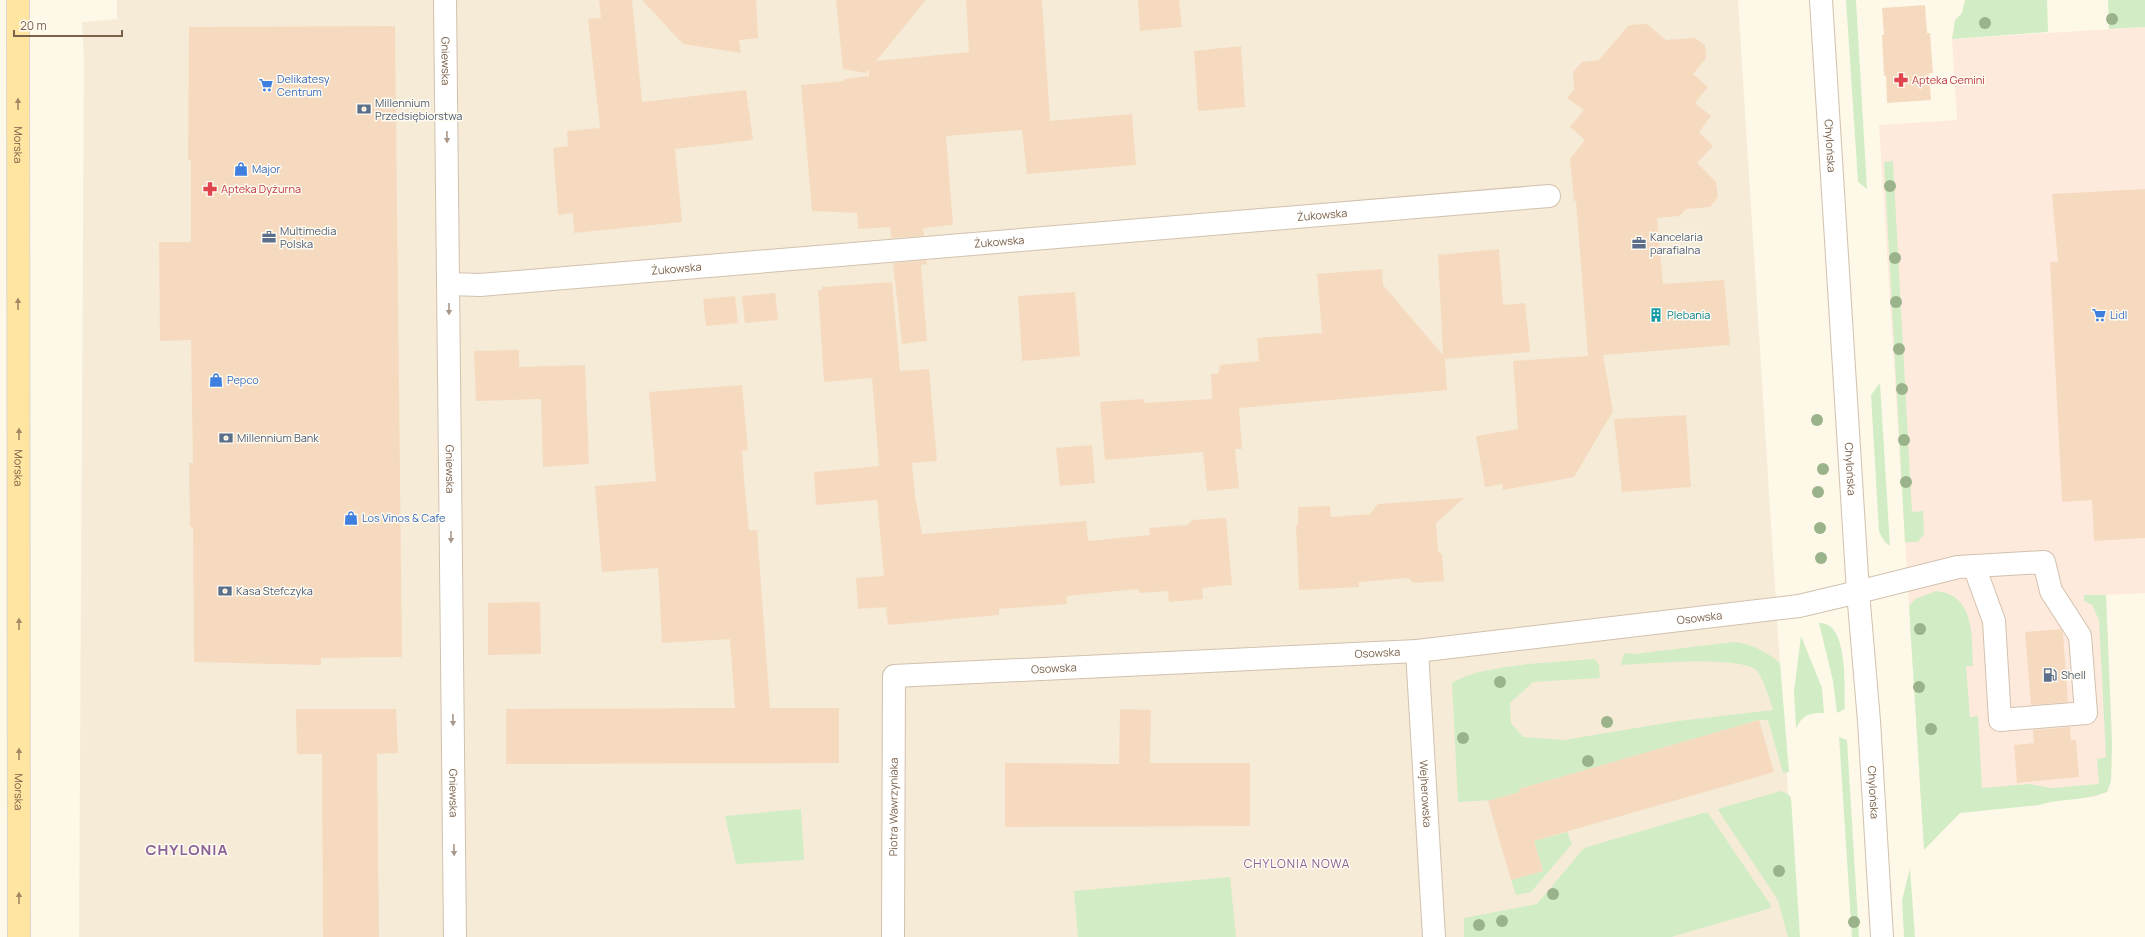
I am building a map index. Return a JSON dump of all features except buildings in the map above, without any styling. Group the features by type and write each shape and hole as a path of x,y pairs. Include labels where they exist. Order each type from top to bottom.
{"main road":[{"name":"Morska","path":"18,0 19,937"}],"street":[{"name":"Gniewska","path":"445,0 455,937"},
{"name":"Chylońska","path":"1821,0 1858,592 1869,721 1882,937"},
{"name":"Żukowska","path":"449,284 480,285 1549,196"},
{"name":"Osowska","path":"894,676 1417,651 1799,606 1958,567 1974,566 2044,562 2051,592 2080,636 2086,713 2000,720 1994,621 1974,566"},
{"name":"Wejherowska","path":"1417,651 1434,937"},
{"name":"Piotra Wawrzyniaka","path":"894,676 894,937"}],"shaded area":[{"path":"117,0 1738,0 1797,937 79,937 84,60 82,22 117,19"},
{"path":"2145,27 2145,593 2106,595 2112,743 2111,781 2107,792 2094,797 1922,813 1879,125 1957,120 1952,39"}],"green space":[{"path":"1846,0 1856,0 1867,189 1858,182"},
{"path":"1965,0 2047,0 2048,32 1952,39 1955,20 1962,13"},
{"path":"2108,0 2145,0 2145,27 2109,29"},
{"path":"1893,161 1912,512 1923,511 1924,534 1918,542 1905,542 1884,162"},
{"path":"1880,383 1890,546 1885,542 1879,532 1871,395"},
{"path":"1936,591 1949,594 1958,600 1965,608 1969,619 1973,666 1966,666 1970,717 1978,716 1982,788 2029,784 2052,788 2099,784 2097,759 2106,757 2099,620 2092,605 2084,601 2084,595 2106,595 2112,743 2111,781 2107,792 2090,797 2056,801 2039,805 1960,813 1924,850 1909,606 1915,599"},
{"path":"1819,623 1829,625 1836,633 1843,658 1845,709 1837,713 1833,681"},
{"path":"1801,636 1822,688 1824,713 1810,714 1798,724 1796,729 1794,691"},
{"path":"1733,642 1746,644 1758,649 1770,655 1780,663 1789,772 1783,773 1768,720 1759,720 1519,789 1520,792 1492,800 1458,802 1452,683 1481,672 1500,668 1595,659 1599,665 1600,678 1533,682 1510,703 1511,723 1523,737 1564,740 1678,721 1773,710 1759,674 1757,671 1748,666 1733,663 1714,662 1671,662 1621,665 1624,653 1634,654"},
{"path":"1839,737 1847,740 1859,937 1852,937"},
{"path":"1781,791 1788,794 1791,798 1800,937 1788,937 1778,900 1718,810"},
{"path":"801,809 804,860 736,864 725,816"},
{"path":"1703,813 1708,813 1770,904 1771,908 1671,937 1464,937 1464,918 1537,904 1584,848"},
{"path":"1567,832 1572,844 1531,892 1516,895 1511,880 1543,871 1534,841"},
{"path":"1910,868 1915,937 1904,937 1902,900"},
{"path":"1230,877 1236,937 1078,937 1074,891"}],"place":[{"name":"Apteka Gemini","path":"1901,80"},
{"name":"Delikatesy Centrum","path":"266,85"},
{"name":"Millennium Przedsiębiorstwa","path":"364,109"},
{"name":"Major","path":"241,169"},
{"name":"Apteka Dyżurna","path":"210,189"},
{"name":"Multimedia Polska","path":"269,237"},
{"name":"Kancelaria parafialna","path":"1639,243"},
{"name":"Plebania","path":"1656,315"},
{"name":"Lidl","path":"2099,315"},
{"name":"Pepco","path":"216,380"},
{"name":"Millennium Bank","path":"226,438"},
{"name":"Los Vinos & Cafe","path":"351,518"},
{"name":"Kasa Stefczyka","path":"225,591"},
{"name":"Shell","path":"2050,675"}],"district":[{"name":"CHYLONIA","path":"187,850"},
{"name":"CHYLONIA NOWA","path":"1297,864"}]}
